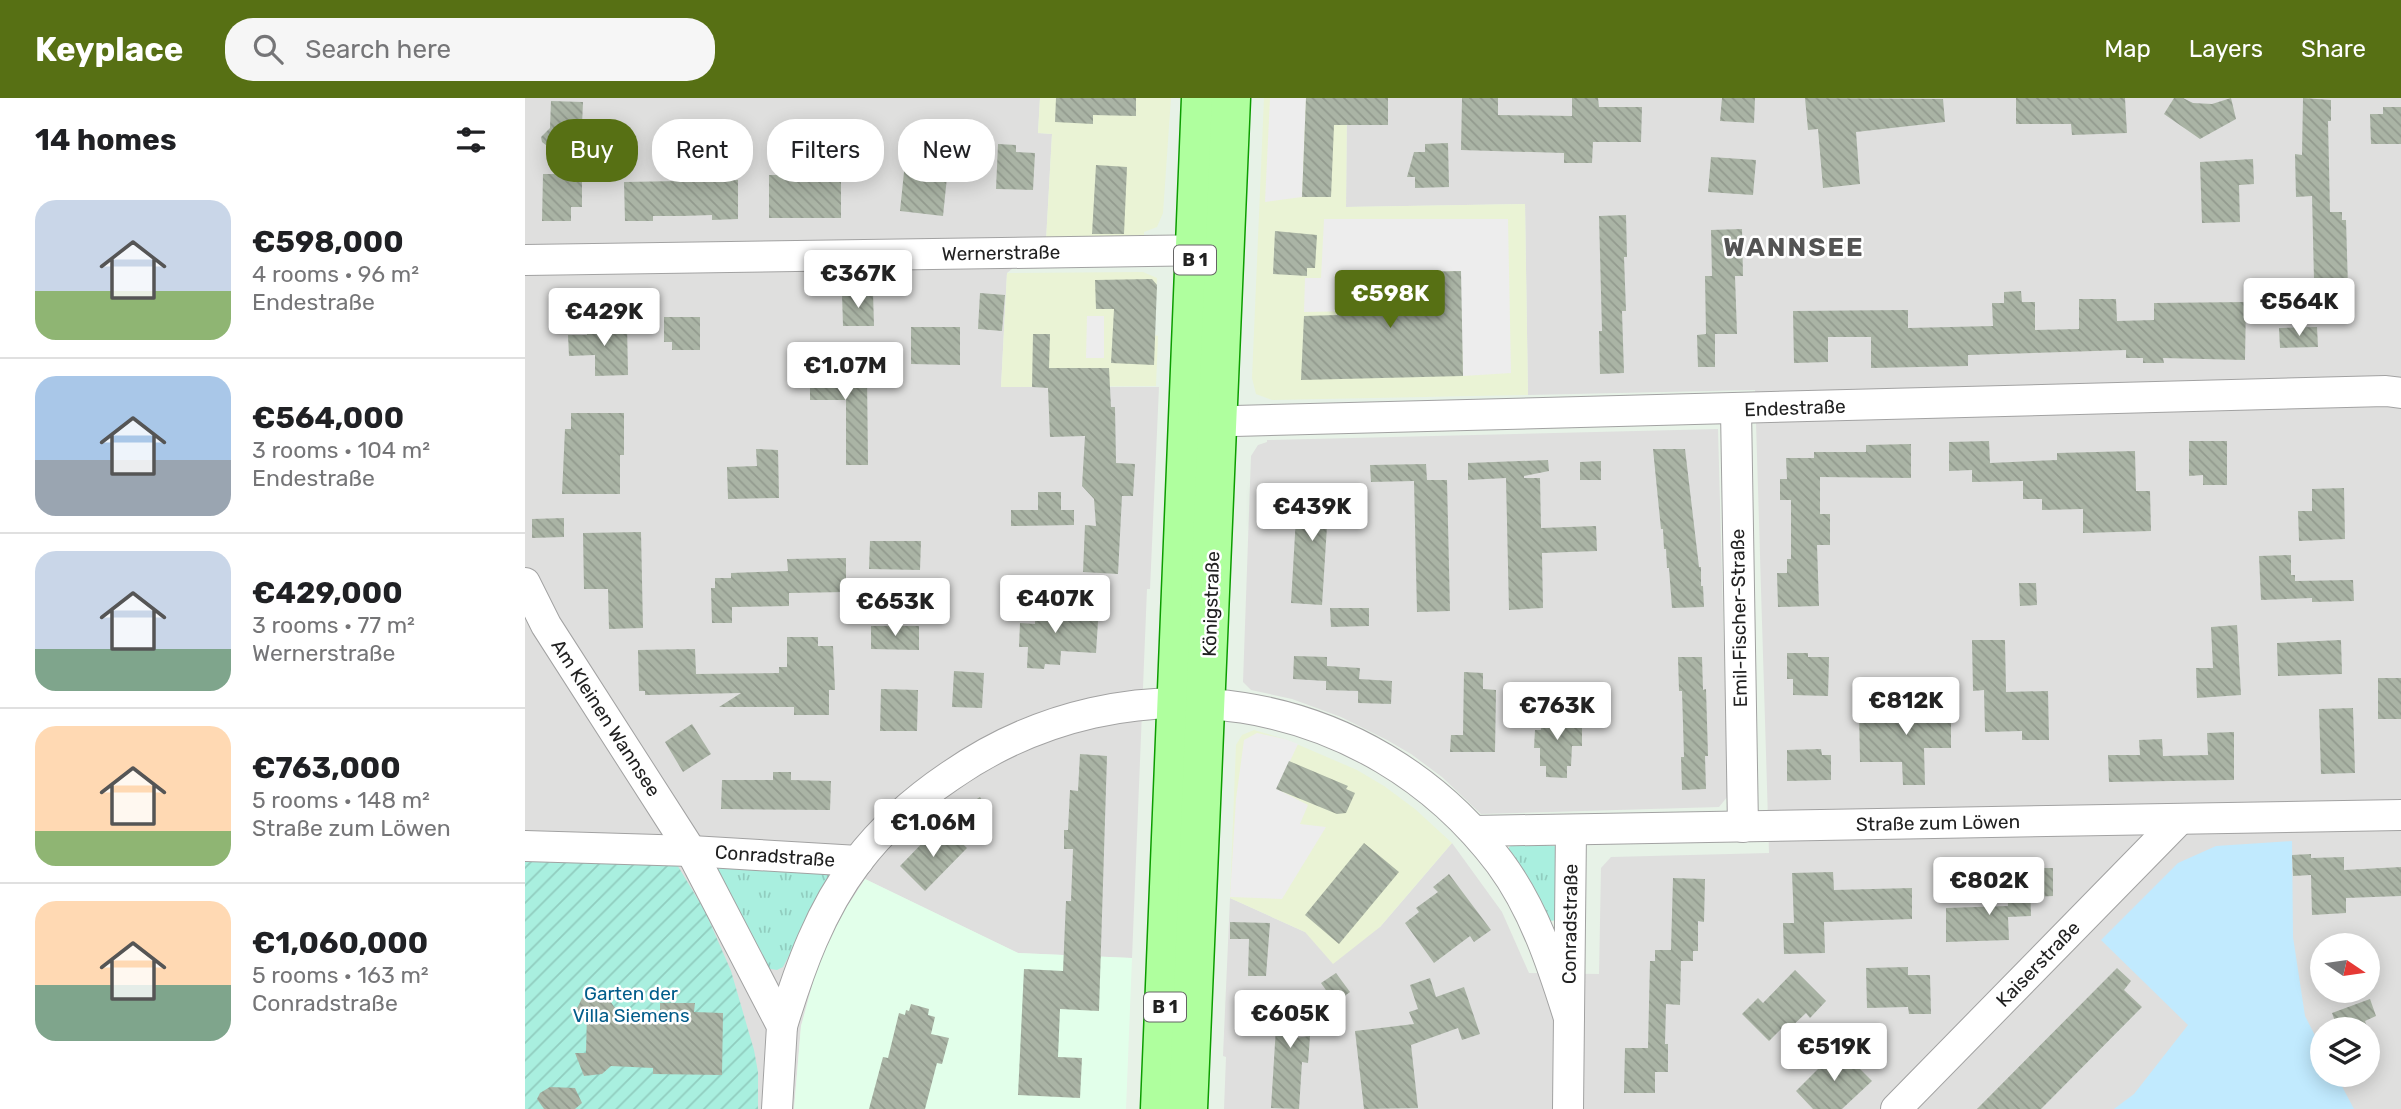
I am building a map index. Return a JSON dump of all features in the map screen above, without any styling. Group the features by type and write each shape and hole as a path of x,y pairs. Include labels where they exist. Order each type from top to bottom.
{"main road":[{"name":"Königstraße","path":"1188,1109 1192,702 1210,250 1202,98"},
{"name":"Königstraße","path":"1210,250 1231,98"},
{"name":"Königstraße","path":"1160,1109 1192,702"}],"street":[{"name":"Wernerstraße","path":"525,260 1210,250"},
{"name":"Endestraße","path":"1204,422 2386,391 2401,393"},
{"name":"Emil-Fischer-Straße","path":"1736,410 1743,827"},
{"name":"Am Kleinen Wannsee","path":"525,583 546,625 691,851 782,1026"},
{"name":"Conradstraße","path":"782,1026 802,962 834,898 858,861 885,831 926,793 969,762 1001,744 1069,717 1132,705 1192,702 1260,710 1327,730 1391,762 1435,794 1474,831 1502,865 1546,947 1569,1018"},
{"name":"Straße zum Löwen","path":"1474,831 2401,815"},
{"name":"Kaiserstraße","path":"1896,1109 2180,819"},
{"name":"Conradstraße","path":"1568,1109 1571,830"},
{"path":"525,846 691,851"},
{"name":"Conradstraße","path":"691,851 858,861"},
{"path":"777,1109 782,1026"}],"shaded area":[{"path":"525,98 1040,98 1038,133 1052,134 1046,241 1007,273 1001,387 1159,387 1150,589 1147,589 1132,958 1018,953 865,879 830,937 801,1026 794,1109 525,1109"},
{"path":"1040,98 1171,98 1163,213 1157,227 1144,232 1144,240 1046,241 1052,134 1038,133"},
{"path":"1264,98 1347,98 1346,207 1525,204 1528,395 1272,400 1256,394 1252,378"},
{"path":"1270,98 1306,98 1302,197 1265,202"},
{"path":"1347,98 2401,98 2401,1109 1224,1109 1226,1057 1223,1056 1230,898 1305,932 1380,927 1452,843 1502,912 1529,973 1599,974 1601,868 1611,857 1769,853 1755,390 1528,395 1525,204 1346,207"},
{"path":"1324,219 1508,219 1511,373 1463,376 1460,271 1355,273 1355,311 1304,312 1305,278 1321,278"},
{"path":"1143,272 1157,278 1154,335 1158,336 1156,386 1001,387 1007,273"},
{"path":"1087,316 1104,316 1104,358 1086,358"},
{"path":"1718,429 1728,796 1719,807 1481,814 1442,777 1387,740 1341,717 1292,699 1251,690 1243,682 1251,456 1258,445 1267,440"},
{"path":"1254,730 1285,739 1357,770 1415,809 1452,843 1380,927 1333,964 1305,932 1230,898 1236,745 1242,735"},
{"path":"1257,733 1298,744 1277,789 1308,805 1300,824 1326,827 1282,899 1230,897 1236,799 1244,740"},
{"path":"2292,841 2293,937 2305,1016 2310,1026 2310,1087 2342,1087 2354,1109 2114,1109 2134,1094 2188,1025 2101,940 2178,863 2216,846"},
{"path":"865,879 1018,953 1132,958 1126,1109 794,1109 801,1026 817,967 844,911"}],"green space":[{"path":"1518,842 1562,847 1557,920 1550,921 1544,916 1508,858 1509,847"},
{"name":"Garten der Villa Siemens","path":"525,862 676,863 705,911 731,971 754,1050 758,1072 758,1109 525,1109"},
{"path":"717,863 833,871 783,967 777,970 765,968 716,868"}],"building":[{"path":"1056,98 1136,98 1136,116 1093,115 1093,124 1055,122"},
{"path":"1306,98 1388,98 1388,125 1334,125 1331,197 1302,197"},
{"path":"1462,98 1498,98 1498,115 1572,116 1572,98 1598,98 1599,107 1642,107 1641,142 1593,142 1592,163 1564,163 1564,153 1461,150"},
{"path":"1722,98 1755,98 1754,123 1720,121"},
{"path":"1805,98 1943,99 1945,122 1856,132 1860,184 1823,188 1818,129 1808,130"},
{"path":"2016,98 2125,98 2127,133 2072,135 2071,124 2016,124"},
{"path":"2174,98 2212,104 2231,98 2236,119 2200,139 2164,114"},
{"path":"2303,98 2331,100 2331,121 2328,121 2330,212 2342,212 2342,220 2346,220 2349,322 2315,322 2312,196 2296,197 2295,154 2302,155"},
{"path":"551,101 583,102 582,119 550,119"},
{"path":"2383,107 2401,107 2401,144 2371,144 2370,114 2383,114"},
{"path":"546,132 546,145 542,142 541,137"},
{"path":"1448,143 1449,187 1415,188 1415,177 1407,177 1414,152 1425,152 1425,144"},
{"path":"998,144 1016,145 1016,152 1035,153 1033,190 996,189"},
{"path":"1711,157 1756,160 1753,195 1708,192"},
{"path":"2253,159 2254,184 2239,185 2240,222 2202,223 2200,162"},
{"path":"1096,165 1127,167 1124,234 1092,234"},
{"path":"543,174 546,174 546,182 582,182 582,207 571,207 571,221 542,221"},
{"path":"624,182 738,182 738,219 712,220 712,215 653,216 653,221 625,221"},
{"path":"769,182 841,182 841,218 769,218"},
{"path":"903,182 946,182 943,216 900,211"},
{"path":"1626,215 1626,311 1622,311 1624,373 1600,374 1599,331 1602,331 1599,216"},
{"path":"1742,229 1743,276 1735,276 1737,334 1715,334 1715,367 1698,367 1697,335 1706,334 1705,276 1712,276 1711,230"},
{"path":"1275,231 1317,235 1315,268 1307,268 1307,276 1273,274"},
{"path":"1461,271 1463,376 1301,380 1304,316 1337,315 1337,312 1355,311 1354,273"},
{"path":"1152,279 1157,285 1154,365 1111,363 1114,309 1096,309 1095,280"},
{"path":"2021,291 2022,302 2035,302 2035,330 2079,329 2079,299 2116,299 2117,321 2154,320 2154,303 2246,302 2245,360 2163,358 2164,363 2143,363 2143,358 2126,358 2126,350 1968,355 1968,366 1871,368 1871,337 1828,337 1828,362 1794,363 1793,311 1908,310 1908,328 1993,326 1992,303 2004,303 2004,292"},
{"path":"980,293 1005,295 1002,331 978,329"},
{"path":"842,294 873,294 874,326 843,326"},
{"path":"664,317 700,317 700,350 672,350 672,342 664,342"},
{"path":"627,324 628,375 595,376 595,355 569,356 568,335 587,335 587,326"},
{"path":"911,327 960,327 960,365 911,364"},
{"path":"2317,327 2318,347 2280,348 2279,328"},
{"path":"1033,334 1050,334 1049,368 1109,368 1111,407 1115,407 1116,463 1135,464 1133,496 1122,496 1118,574 1083,572 1085,525 1096,526 1094,499 1082,486 1085,436 1050,437 1048,388 1032,387"},
{"path":"834,354 843,365 862,369 862,376 867,376 868,465 846,465 846,400 810,400 810,364 819,364 824,357"},
{"path":"571,413 624,413 620,494 562,494 565,429 571,429"},
{"path":"1989,441 1990,463 2057,460 2057,453 2135,451 2136,491 2150,491 2151,531 2083,533 2083,509 2042,510 2042,499 2023,499 2023,481 1972,482 1972,470 1949,471 1949,442"},
{"path":"2189,441 2227,441 2227,485 2203,485 2203,475 2189,476"},
{"path":"1911,444 1911,478 1820,477 1820,514 1830,514 1830,545 1817,545 1819,606 1778,607 1777,573 1787,573 1787,559 1791,559 1791,500 1780,500 1780,479 1787,479 1786,458 1814,458 1814,452 1866,452 1866,445"},
{"path":"756,449 778,450 779,498 728,499 727,467 757,466"},
{"path":"1653,449 1685,449 1704,607 1672,608"},
{"path":"1548,460 1549,471 1524,476 1540,478 1541,528 1596,526 1597,551 1542,553 1543,608 1509,610 1506,478 1468,480 1468,463"},
{"path":"1601,461 1601,480 1580,480 1580,462"},
{"path":"1426,464 1427,480 1447,480 1450,611 1417,612 1414,481 1371,482 1370,465"},
{"path":"1302,485 1337,487 1334,526 1327,526 1322,605 1291,603 1297,500 1301,500"},
{"path":"2344,488 2345,539 2299,541 2298,511 2312,511 2312,489"},
{"path":"1038,492 1061,492 1061,510 1074,510 1074,525 1011,526 1011,510 1038,510"},
{"path":"564,518 564,537 532,538 532,519"},
{"path":"641,532 643,628 609,629 608,589 584,589 583,533"},
{"path":"870,541 921,541 920,570 869,569"},
{"path":"2291,555 2291,575 2295,575 2295,581 2353,580 2354,601 2312,602 2312,598 2261,600 2259,556"},
{"path":"846,558 846,592 789,593 789,606 732,607 732,623 712,623 711,588 715,588 715,578 731,578 731,573 788,571 787,559"},
{"path":"2019,583 2036,583 2037,605 2020,606"},
{"path":"1036,598 1062,599 1061,620 1098,621 1096,653 1061,651 1060,665 1045,664 1044,669 1027,668 1028,647 1019,647 1020,623 1035,624"},
{"path":"1330,608 1369,608 1369,626 1331,627"},
{"path":"2237,625 2241,695 2197,698 2196,668 2213,668 2211,627"},
{"path":"871,626 919,626 919,650 871,649"},
{"path":"787,637 818,637 818,646 833,646 835,690 829,690 829,715 794,715 794,707 719,707 741,693 645,695 645,691 639,691 638,650 695,649 696,674 779,673 779,667 787,667"},
{"path":"1972,640 2005,640 2006,692 2048,691 2049,740 2022,740 2022,731 1985,732 1984,690 1973,691"},
{"path":"2341,640 2342,674 2278,676 2277,643"},
{"path":"1787,653 1829,657 1828,696 1793,695 1793,679 1787,679"},
{"path":"1294,656 1327,657 1327,666 1360,668 1359,679 1392,681 1391,704 1358,703 1358,691 1326,690 1326,681 1293,679"},
{"path":"1678,657 1702,657 1703,690 1706,689 1706,789 1682,790 1681,757 1684,757"},
{"path":"954,671 984,673 982,708 952,707"},
{"path":"1464,672 1483,673 1483,689 1496,690 1495,752 1450,752 1451,735 1463,735"},
{"path":"2378,678 2401,678 2401,719 2378,719"},
{"path":"881,689 918,690 917,731 880,731"},
{"path":"1915,701 1951,701 1951,748 1924,748 1925,785 1903,785 1902,762 1860,762 1859,711 1915,711"},
{"path":"2353,708 2355,773 2321,774 2319,709"},
{"path":"1541,711 1572,712 1572,726 1582,726 1582,746 1572,746 1567,778 1546,777 1546,766 1540,766 1540,748 1534,748 1535,730 1541,730"},
{"path":"692,724 711,754 683,772 665,742"},
{"path":"2234,732 2234,780 2109,782 2108,755 2140,755 2139,740 2162,739 2163,756 2208,755 2207,733"},
{"path":"1821,749 1822,755 1831,755 1831,780 1787,781 1787,750"},
{"path":"1080,754 1107,756 1099,1011 1060,1009 1058,1057 1082,1058 1080,1098 1018,1095 1024,969 1063,971 1066,901 1071,901 1073,849 1064,849 1064,830 1068,830 1070,790 1078,791"},
{"path":"1289,761 1348,786 1346,789 1355,793 1346,813 1337,814 1276,789"},
{"path":"773,772 791,772 791,780 831,781 830,810 721,809 722,780 773,780"},
{"path":"980,797 989,811 971,822 963,808"},
{"path":"950,832 967,848 925,891 900,866 931,834 940,843"},
{"path":"1364,843 1399,872 1339,944 1305,915"},
{"path":"2311,854 2311,858 2344,857 2344,870 2401,867 2401,896 2346,898 2346,913 2312,915 2311,875 2293,876 2292,855"},
{"path":"2029,868 2053,868 2053,896 2030,897"},
{"path":"1833,872 1834,890 1912,888 1912,919 1824,922 1825,953 1784,954 1783,923 1794,923 1792,873"},
{"path":"1449,874 1491,930 1474,942 1470,936 1434,963 1405,923 1419,912 1416,908 1438,892 1433,887"},
{"path":"1673,878 1705,879 1704,922 1698,921 1698,951 1693,951 1693,961 1681,961 1680,1005 1666,1004 1665,1044 1668,1044 1668,1072 1655,1072 1655,1093 1624,1093 1625,1048 1648,1048 1650,961 1655,961 1655,950 1671,950"},
{"path":"2030,881 2031,916 2008,917 2009,940 1946,942 1946,908 2008,906 2007,882"},
{"path":"1230,922 1270,923 1266,976 1248,976 1249,939 1230,939"},
{"path":"1908,967 1908,975 1930,975 1931,1014 1909,1014 1908,1007 1867,1008 1866,968"},
{"path":"2117,968 2131,981 2124,990 2142,1007 2041,1109 1977,1109"},
{"path":"1795,970 1826,1001 1810,1018 1806,1013 1789,1029 1785,1025 1769,1041 1742,1014 1758,998 1763,1003"},
{"path":"1336,973 1350,992 1335,1003 1321,983"},
{"path":"1430,978 1436,997 1464,987 1480,1034 1462,1040 1458,1028 1411,1045 1418,1108 1364,1109 1355,1031 1414,1024 1409,1012 1418,1009 1410,985"},
{"path":"594,991 606,995 617,1011 660,1011 660,1003 695,1003 694,1012 723,1013 722,1075 653,1074 653,1068 611,1066 602,1074 584,1076 575,1053 586,1053 587,1013 575,1013 582,998"},
{"path":"1278,995 1312,997 1311,1021 1286,1039 1310,1036 1308,1063 1302,1062 1299,1109 1271,1108"},
{"path":"2359,1003 2371,1003 2376,1016 2334,1017 2332,1013"},
{"path":"911,1004 929,1009 928,1015 935,1017 931,1034 949,1038 942,1064 937,1063 925,1109 869,1109 883,1057 888,1058 899,1013 905,1015"},
{"path":"1839,1048 1872,1081 1842,1109 1813,1109 1796,1091"},
{"path":"550,1087 575,1088 582,1103 575,1109 544,1109 537,1099 540,1093"}],"district":[{"name":"WANNSEE","path":"1794,247"}]}
